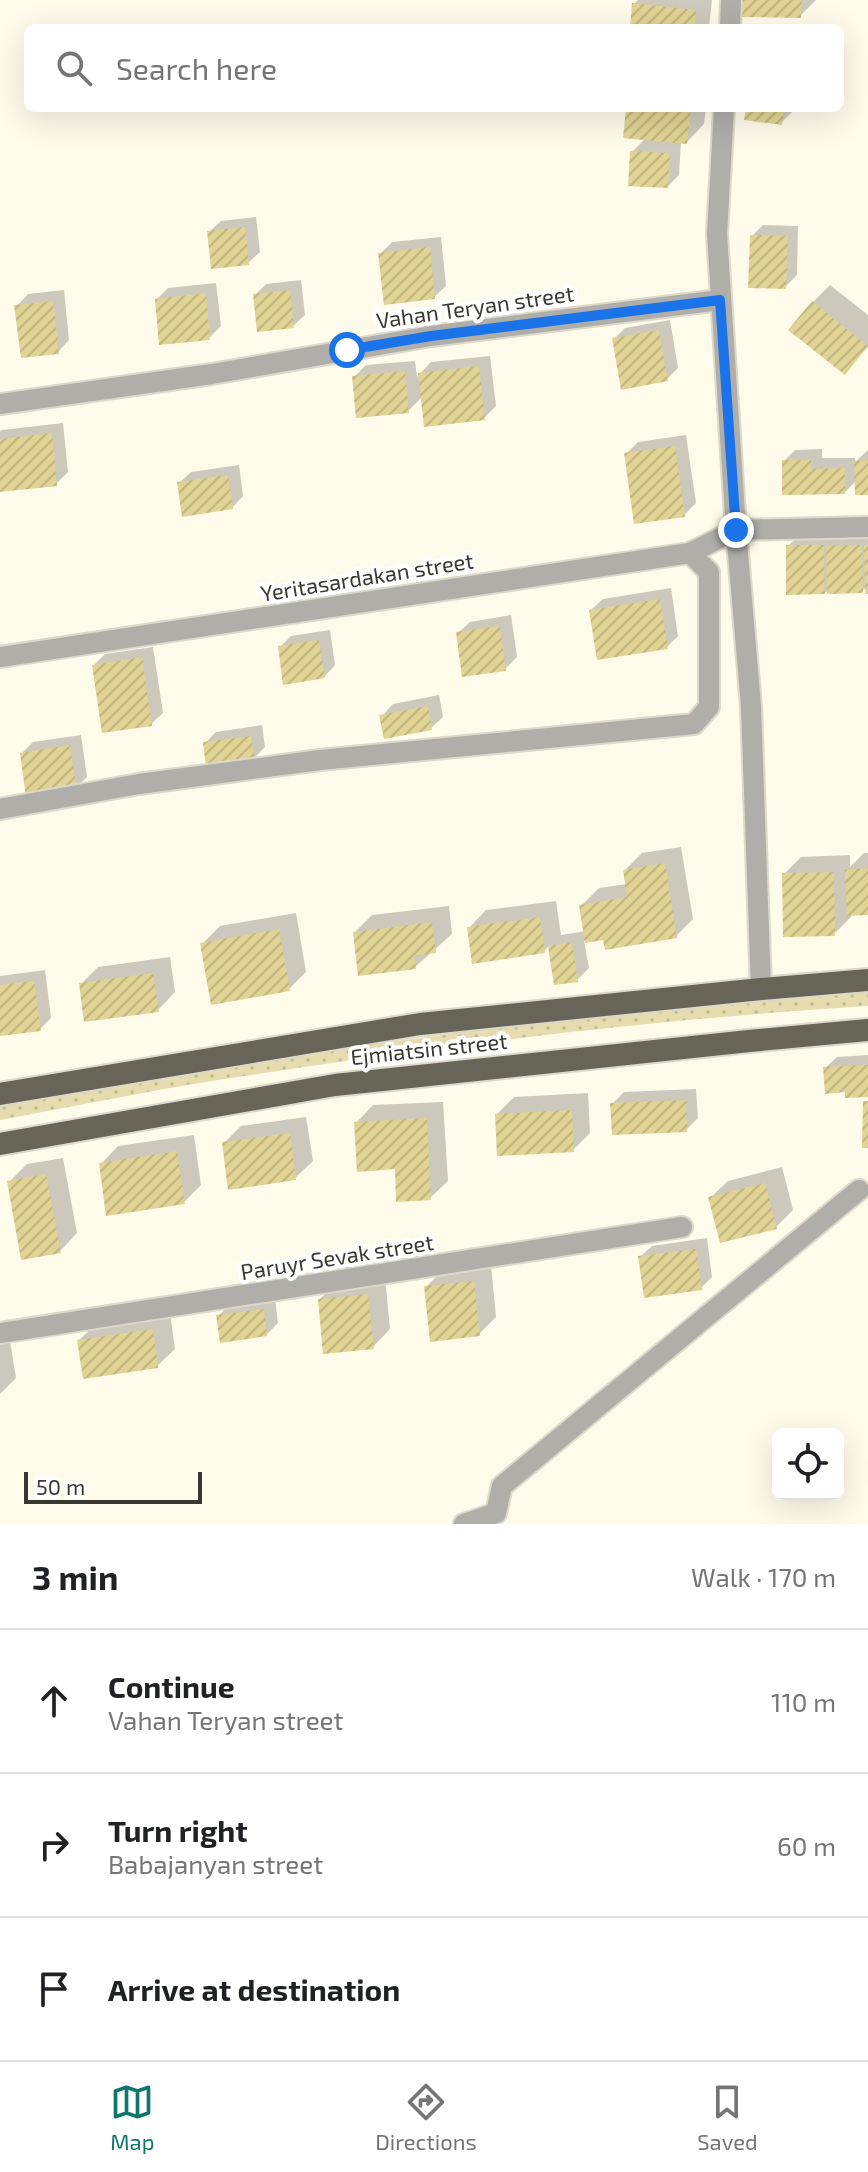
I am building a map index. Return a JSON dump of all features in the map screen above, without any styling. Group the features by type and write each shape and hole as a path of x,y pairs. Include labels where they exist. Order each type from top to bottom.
{"highway":[{"name":"Ejmiatsin street","path":"0,1094 420,1024 868,980"},
{"name":"Ejmiatsin street","path":"0,1144 335,1085 868,1030"}],"street":[{"path":"730,24 731,0"},
{"path":"724,112 717,234 751,706 761,989"},
{"name":"Vahan Teryan street","path":"0,404 212,374 431,336 720,300"},
{"path":"736,530 868,527"},
{"name":"Yeritasardakan street","path":"0,657 690,553 736,530"},
{"path":"0,809 139,784 305,762 694,724 709,707 709,572 690,553"},
{"path":"464,1524 496,1513 502,1486 859,1190"},
{"name":"Paruyr Sevak street","path":"0,1333 682,1227"}],"shaded area":[{"path":"868,992 868,1006 633,1025 399,1053 152,1091 0,1120 0,1106 306,1054 627,1012"}],"building":[{"path":"742,0 801,0 801,18 742,17"},
{"path":"632,3 696,10 694,24 630,24"},
{"path":"626,112 691,112 687,144 623,138"},
{"path":"745,112 784,112 782,125 744,120"},
{"path":"630,151 670,153 668,188 628,186"},
{"path":"245,227 249,265 211,269 207,231"},
{"path":"750,235 788,236 786,289 748,288"},
{"path":"430,247 435,299 384,305 378,253"},
{"path":"290,290 294,328 257,332 253,294"},
{"path":"206,293 210,340 159,345 155,299"},
{"path":"53,301 59,354 21,358 14,305"},
{"path":"812,301 868,346 845,375 788,330"},
{"path":"659,330 668,381 621,390 612,338"},
{"path":"479,366 485,420 424,427 418,373"},
{"path":"405,371 409,413 356,418 352,376"},
{"path":"52,433 57,486 0,492 0,439"},
{"path":"675,446 685,517 634,524 624,453"},
{"path":"782,460 811,460 811,469 845,468 845,494 782,495"},
{"path":"868,460 868,495 855,495 854,461"},
{"path":"228,475 233,509 182,517 177,482"},
{"path":"786,545 824,545 825,594 786,595"},
{"path":"862,545 863,593 827,594 826,546"},
{"path":"864,545 868,545 868,594 865,594"},
{"path":"660,599 668,649 597,660 589,610"},
{"path":"500,626 506,671 462,677 456,632"},
{"path":"319,640 325,678 283,685 278,646"},
{"path":"142,657 152,726 102,733 92,665"},
{"path":"428,706 432,730 384,739 379,715"},
{"path":"251,736 255,760 206,767 203,742"},
{"path":"70,745 77,790 26,797 20,753"},
{"path":"665,863 677,938 605,950 603,940 585,943 579,905 627,897 623,870"},
{"path":"868,868 868,915 847,916 845,870"},
{"path":"834,872 835,936 783,937 782,873"},
{"path":"540,917 545,953 472,964 467,927"},
{"path":"432,922 436,953 414,956 416,969 358,976 353,932"},
{"path":"279,929 290,991 211,1005 200,943"},
{"path":"572,942 578,982 554,985 548,946"},
{"path":"153,973 159,1012 84,1022 79,983"},
{"path":"34,981 41,1031 0,1036 0,985"},
{"path":"868,1065 868,1097 845,1098 845,1092 825,1094 823,1067"},
{"path":"686,1100 687,1132 612,1135 610,1103"},
{"path":"863,1101 868,1101 868,1148 862,1148"},
{"path":"572,1110 574,1152 497,1156 495,1114"},
{"path":"427,1118 431,1200 396,1202 395,1169 357,1172 354,1122"},
{"path":"290,1133 296,1180 228,1190 222,1142"},
{"path":"177,1151 185,1204 106,1216 99,1163"},
{"path":"46,1174 61,1253 21,1260 7,1181"},
{"path":"765,1183 777,1229 720,1243 708,1197"},
{"path":"696,1249 702,1290 644,1298 638,1256"},
{"path":"474,1281 480,1336 430,1342 424,1286"},
{"path":"368,1294 374,1349 323,1354 318,1299"},
{"path":"264,1309 267,1336 220,1343 216,1315"},
{"path":"153,1329 158,1368 83,1379 77,1340"}],"route":[{"path":"347,350 431,336 720,300 736,530"}]}
